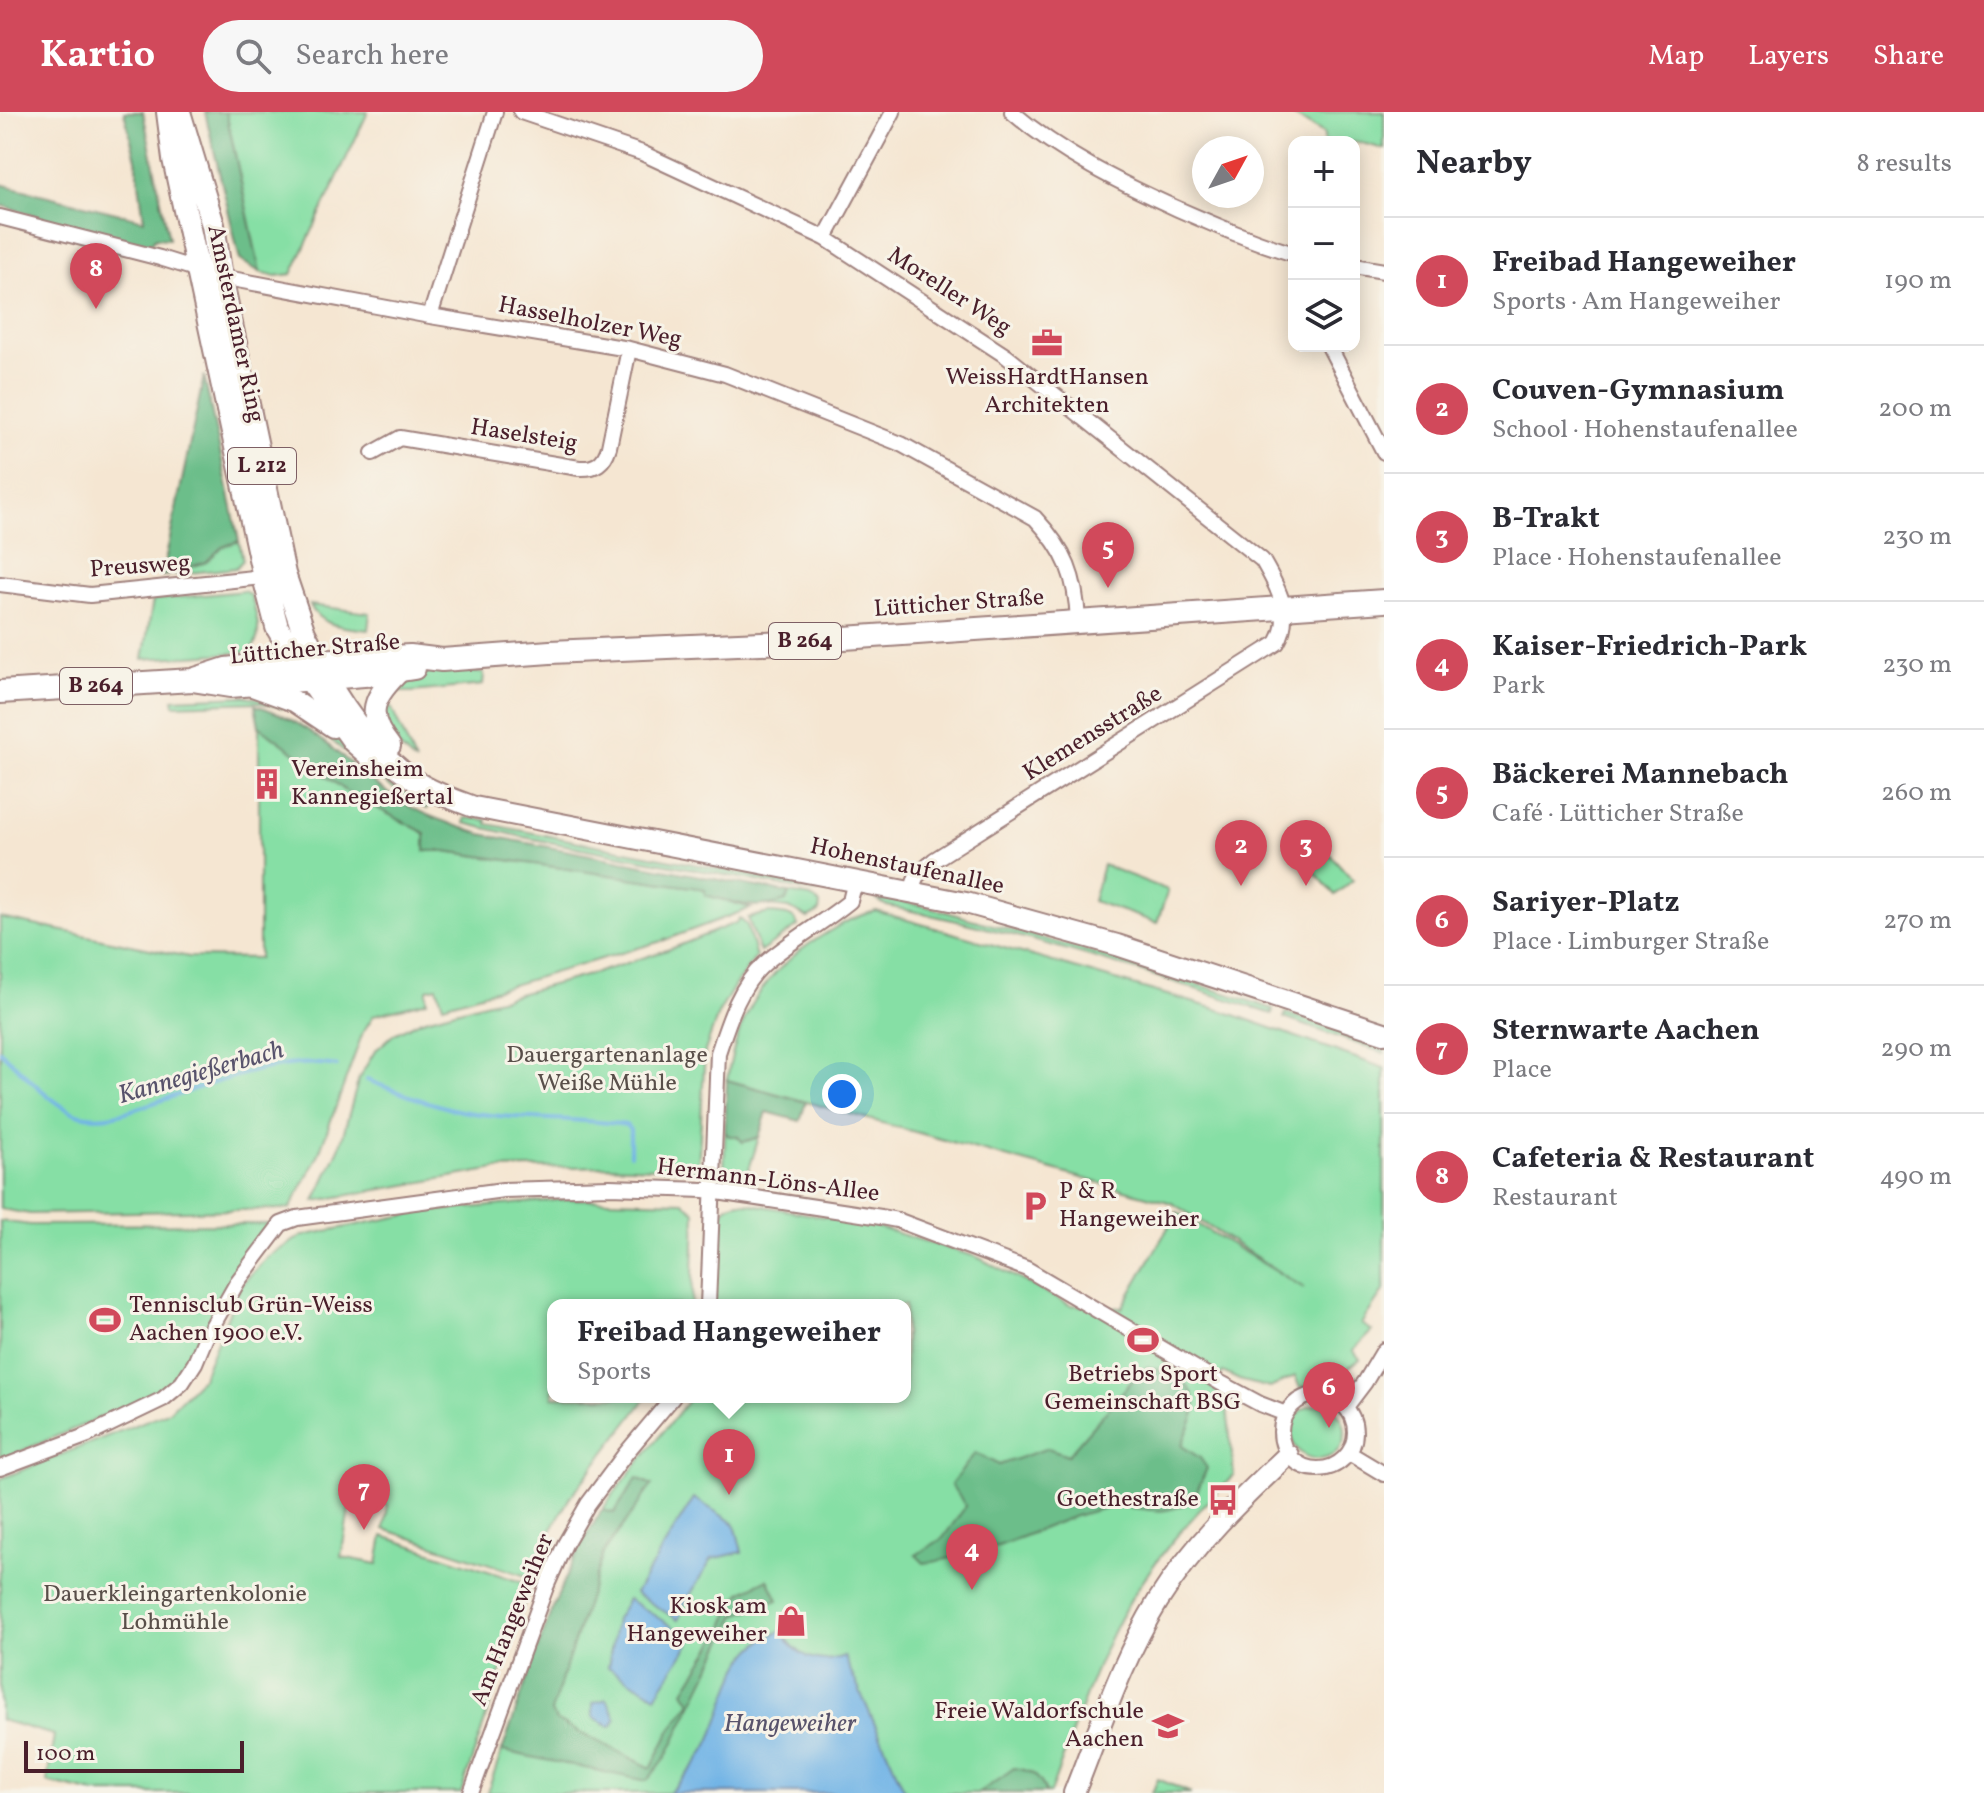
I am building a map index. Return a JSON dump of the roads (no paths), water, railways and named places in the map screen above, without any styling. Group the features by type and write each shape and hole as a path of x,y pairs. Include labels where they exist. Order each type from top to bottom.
{"main road":[{"name":"Amsterdamer Ring","path":"168,112 174,159 199,270 274,575 304,633 313,670"},
{"name":"Amsterdamer Ring","path":"179,112 213,225 274,575"},
{"name":"Lütticher Straße","path":"192,680 226,669 401,670 442,660 550,652 786,642 1384,601"},
{"name":"Lütticher Straße","path":"0,692 192,680 230,686 410,656 442,660"},
{"name":"Hohenstaufenallee","path":"313,670 353,742 387,772 412,778 474,807 966,903 1117,945 1384,1033"},
{"name":"Hohenstaufenallee","path":"313,670 371,740 412,778"},
{"path":"401,670 378,696 374,717 376,727 412,778"},
{"path":"247,684 311,710 353,742"},
{"path":"1074,1793 1120,1674 1158,1601 1200,1543 1288,1455"}],"street":[{"path":"430,316 495,112"},
{"name":"Moreller Weg","path":"521,112 642,153 825,238 1006,356 1262,560 1282,595 1283,607"},
{"path":"825,238 893,112"},
{"path":"1012,112 1030,127 1115,181 1252,242 1288,252"},
{"name":"Hasselholzer Weg","path":"0,217 221,277 629,349 725,374 901,444 1035,518 1063,553 1072,578 1078,621"},
{"path":"1360,267 1384,271"},
{"name":"Haselsteig","path":"373,453 400,438 579,468 599,465 609,447 629,349"},
{"path":"1332,352 1384,452"},
{"name":"Preusweg","path":"0,584 90,595 274,575"},
{"name":"Klemensstraße","path":"911,892 916,877 934,860 1277,643 1283,633 1283,607"},
{"path":"708,1299 718,1053 731,1015 745,988 762,966 850,901 855,881"},
{"name":"Hermann-Löns-Allee","path":"0,1468 88,1435 163,1399 182,1383 238,1281 281,1224 297,1218 503,1190 610,1187 712,1191 897,1220 1027,1269 1219,1382 1286,1414"},
{"path":"1346,1407 1384,1350"},
{"path":"1311,1395 1324,1395 1346,1407 1355,1429 1349,1453 1324,1469 1299,1464 1288,1455 1281,1434 1286,1414 1294,1404 1311,1395"},
{"name":"Am Hangeweiher","path":"471,1793 546,1587 565,1544 588,1504 668,1403"},
{"path":"1349,1453 1384,1474"}],"water":[{"path":"694,1498 735,1524 742,1552 712,1559 678,1620 635,1593"},
{"path":"628,1599 692,1639 656,1696 608,1667 616,1619"},
{"name":"Hangeweiher","path":"782,1631 800,1653 808,1657 825,1660 844,1656 906,1793 669,1793 695,1765 708,1745 742,1663 765,1639"},
{"path":"607,1699 616,1719 611,1727 593,1717 593,1703"}],"waterway":[{"name":"Kannegießerbach","path":"0,1051 61,1105 90,1117 127,1112 268,1068 315,1063 337,1066"},
{"name":"Kannegießerbach","path":"367,1080 461,1111 626,1125 630,1130 630,1154"}],"place":[{"name":"Cafeteria & Restaurant","path":"96,309"},
{"name":"WeissHardtHansen Architekten","path":"1047,343"},
{"name":"Bäckerei Mannebach","path":"1108,588"},
{"name":"Vereinsheim Kannegießertal","path":"267,784"},
{"name":"Couven-Gymnasium","path":"1241,886"},
{"name":"B-Trakt","path":"1306,886"},
{"name":"P & R Hangeweiher","path":"1035,1206"},
{"name":"Tennisclub Grün-Weiss Aachen 1900 e.V.","path":"105,1320"},
{"name":"Betriebs Sport Gemeinschaft BSG","path":"1143,1340"},
{"name":"Sariyer-Platz","path":"1329,1428"},
{"name":"Freibad Hangeweiher","path":"729,1495"},
{"name":"Goethestraße","path":"1223,1500"},
{"name":"Sternwarte Aachen","path":"364,1530"},
{"name":"Kaiser-Friedrich-Park","path":"972,1590"},
{"name":"Kiosk am Hangeweiher","path":"791,1621"},
{"name":"Freie Waldorfschule Aachen","path":"1168,1726"}],"park label":[{"name":"Dauergartenanlage Weiße Mühle","path":"607,1070"},
{"name":"Dauerkleingartenkolonie Lohmühle","path":"175,1609"}]}
